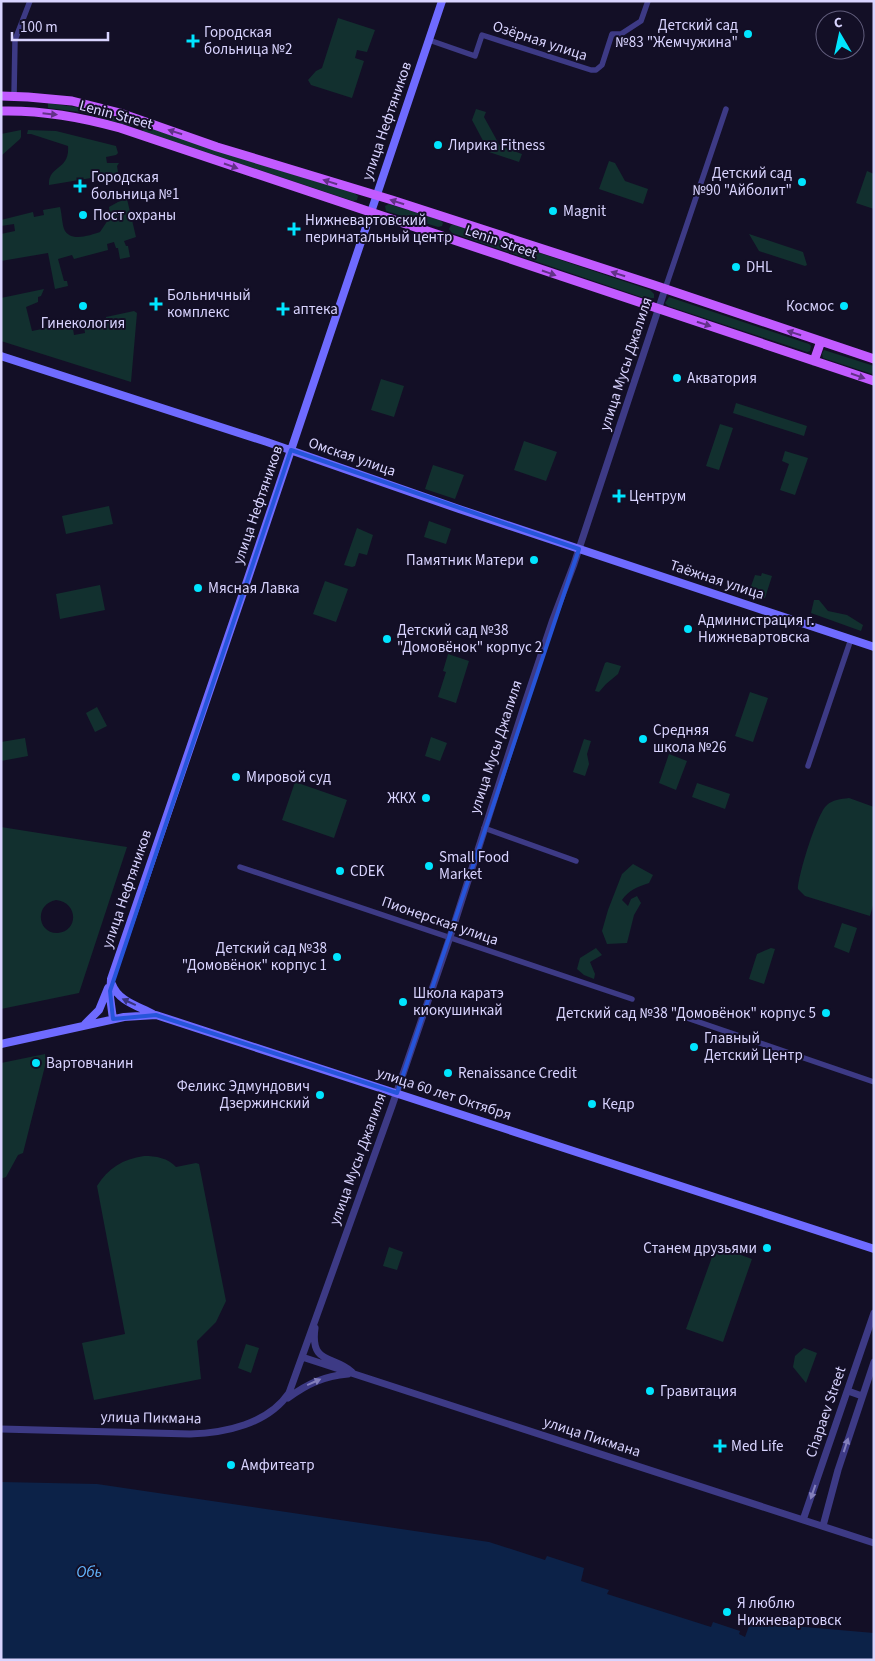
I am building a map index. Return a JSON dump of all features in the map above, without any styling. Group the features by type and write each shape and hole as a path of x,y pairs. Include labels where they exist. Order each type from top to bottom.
{"main road":[{"name":"улица Нефтяников","path":"113,1019 110,997 111,979 442,1"},
{"name":"Lenin Street","path":"1,96 72,101 120,113 252,158 665,289 874,359"},
{"name":"Lenin Street","path":"1,111 59,114 135,133 874,381"},
{"path":"135,133 139,120"},
{"path":"442,237 448,219"},
{"path":"814,360 821,341"},
{"name":"Омская улица","path":"1,356 291,450 579,549"},
{"name":"Таёжная улица","path":"579,549 874,647"},
{"path":"111,979 116,993 121,998 156,1015"},
{"path":"80,1027 91,1020 99,1010 111,979"},
{"name":"улица 60 лет Октября","path":"1,1044 113,1019 156,1015 874,1249"}],"street":[{"path":"14,96 15,40 30,1"},
{"name":"Озёрная улица","path":"429,40 475,56 482,35 596,70 602,65 612,34 621,34 641,21 648,1"},
{"name":"улица Мусы Джалиля","path":"289,1393 450,937 552,622 579,549 726,109"},
{"path":"808,766 851,640"},
{"path":"484,828 576,861"},
{"name":"Пионерская улица","path":"240,867 632,999"},
{"path":"684,1017 874,1082"},
{"path":"317,1313 314,1335 318,1352 324,1358 345,1366 354,1374"},
{"name":"Chapaev Street","path":"803,1520 874,1313"},
{"name":"улица Пикмана","path":"302,1357 874,1543"},
{"name":"Chapaev Street","path":"823,1526 838,1470 874,1362"},
{"path":"280,1405 300,1389 315,1381 333,1376 354,1374"},
{"path":"848,1391 862,1396"},
{"name":"улица Пикмана","path":"1,1428 211,1433 252,1422 264,1416 280,1405 289,1393"}],"highlighted area":[{"path":"291,450 579,549 397,1093 156,1015 113,1019 110,991"}],"green space":[{"path":"338,18 375,30 367,52 357,50 355,58 364,61 352,98 311,85 308,80 316,71 322,68"},
{"path":"48,103 82,108 131,121 133,124 130,126 80,112 48,108"},
{"path":"476,109 486,112 484,117 500,146 522,154 519,162 489,152 472,120"},
{"path":"144,126 354,193 358,196 357,200 353,201 143,131 142,128"},
{"path":"21,130 20,139 1,156 1,134"},
{"path":"28,130 56,131 116,146 118,153 106,157 107,163 119,163 117,166 118,172 49,185 52,174 66,160 68,146 27,134"},
{"path":"609,161 615,163 625,181 648,189 643,204 599,189"},
{"path":"867,171 874,174 874,209 856,203"},
{"path":"127,199 136,237 124,241 126,246 128,246 130,257 120,259 118,248 116,248 114,242 107,244 108,250 74,259 72,255 58,259 64,281 67,281 68,286 55,289 48,253 1,261 1,234 15,231 14,224 1,226 1,220 33,212 34,217 44,215 43,210 60,207 65,231 72,236 82,237 100,232 110,217 109,207"},
{"path":"389,204 440,220 443,223 442,226 438,227 386,211 385,206"},
{"path":"451,225 456,225 650,290 654,294 654,298 647,299 452,233 449,229"},
{"path":"749,234 803,252 807,265 805,266 759,251"},
{"path":"44,289 41,296 38,297 38,302 26,307 32,331 72,323 74,335 85,333 84,326 78,327 77,322 96,319 97,322 106,320 106,317 134,311 137,313 131,382 1,341 1,298"},
{"path":"669,297 809,344 811,346 810,351 807,352 668,306 665,303"},
{"path":"824,350 874,366 872,374 823,358"},
{"path":"381,379 404,386 394,417 371,410"},
{"path":"736,403 807,426 804,436 733,413"},
{"path":"720,424 733,428 719,470 706,466"},
{"path":"524,441 557,452 546,481 514,470"},
{"path":"785,451 808,458 795,495 780,490 789,464 782,461"},
{"path":"433,465 464,475 455,499 425,489"},
{"path":"109,506 113,524 66,534 62,516"},
{"path":"429,521 451,529 446,544 424,537"},
{"path":"357,528 373,535 367,555 359,553 355,566 352,567 344,565"},
{"path":"762,573 772,576 765,598 749,592 755,575 761,576"},
{"path":"325,581 348,589 336,622 313,614"},
{"path":"100,585 105,610 60,619 56,594"},
{"path":"814,600 819,600 828,611 847,615 863,625 861,631 811,613"},
{"path":"448,654 469,661 456,703 438,697 446,672 443,671"},
{"path":"605,663 621,666 618,674 599,692 595,691"},
{"path":"750,692 768,698 753,742 735,736"},
{"path":"97,707 107,726 95,732 86,713"},
{"path":"431,737 447,743 440,761 425,756"},
{"path":"25,738 28,756 1,761 1,742"},
{"path":"584,739 591,741 587,754 589,764 585,776 573,772"},
{"path":"669,754 687,761 676,790 659,783"},
{"path":"295,782 347,800 334,838 282,820"},
{"path":"697,783 730,794 725,809 692,797"},
{"path":"849,798 874,807 874,902 870,916 805,896 798,889 809,845 823,810 831,802"},
{"path":"1,827 127,847 79,993 1,1009","holes":["56,900 63,902 72,911 72,922 65,931 51,932 42,924 41,912 49,903"]},
{"path":"633,864 653,875 649,883 634,889 622,900 628,906 631,899 637,896 641,903 634,915 627,943 607,944 602,931 608,910 622,874"},
{"path":"842,923 857,928 849,953 834,947"},
{"path":"596,948 602,955 590,962 595,974 594,979 584,975 577,969 580,958"},
{"path":"771,948 775,949 764,984 749,979 757,954"},
{"path":"45,1054 46,1062 23,1153 18,1155 6,1177 1,1178 1,1063"},
{"path":"144,1156 162,1158 176,1167 199,1164 226,1301 216,1322 197,1341 201,1379 94,1400 82,1343 125,1334 97,1186 106,1174 117,1165 129,1159"},
{"path":"716,1246 752,1259 723,1342 686,1329"},
{"path":"389,1247 403,1252 397,1270 383,1266"},
{"path":"246,1344 259,1348 251,1373 238,1368"},
{"path":"804,1348 817,1353 806,1383 793,1367 795,1356"}],"water":[{"name":"Обь","path":"1,1482 97,1484 489,1542 545,1560 547,1556 584,1568 581,1581 609,1590 607,1594 711,1627 713,1622 740,1631 739,1634 745,1637 752,1618 792,1622 793,1626 874,1633 874,1660 1,1660"}],"place":[{"name":"Детский сад №83 \"Жемчужина\"","path":"748,34"},
{"name":"Городская больница №2","path":"193,41"},
{"name":"Лирика Fitness","path":"438,145"},
{"name":"Детский сад №90 \"Айболит\"","path":"802,182"},
{"name":"Городская больница №1","path":"80,186"},
{"name":"Magnit","path":"553,211"},
{"name":"Пост охраны","path":"83,215"},
{"name":"Нижневартовский перинатальный центр","path":"294,229"},
{"name":"DHL","path":"736,267"},
{"name":"Больничный комплекс","path":"156,304"},
{"name":"Гинекология","path":"83,306"},
{"name":"Космос","path":"844,306"},
{"name":"аптека","path":"283,309"},
{"name":"Акватория","path":"677,378"},
{"name":"Центрум","path":"619,496"},
{"name":"Памятник Матери","path":"534,560"},
{"name":"Мясная Лавка","path":"198,588"},
{"name":"Администрация г. Нижневартовска","path":"688,629"},
{"name":"Детский сад №38 \"Домовёнок\" корпус 2","path":"387,639"},
{"name":"Средняя школа №26","path":"643,739"},
{"name":"Мировой суд","path":"236,777"},
{"name":"ЖКХ","path":"426,798"},
{"name":"Small Food Market","path":"429,866"},
{"name":"CDEK","path":"340,871"},
{"name":"Детский сад №38 \"Домовёнок\" корпус 1","path":"337,957"},
{"name":"Школа каратэ киокушинкай","path":"403,1002"},
{"name":"Детский сад №38 \"Домовёнок\" корпус 5","path":"826,1013"},
{"name":"Главный Детский Центр","path":"694,1047"},
{"name":"Вартовчанин","path":"36,1063"},
{"name":"Renaissance Credit","path":"448,1073"},
{"name":"Феликс Эдмундович Дзержинский","path":"320,1095"},
{"name":"Кедр","path":"592,1104"},
{"name":"Станем друзьями","path":"767,1248"},
{"name":"Гравитация","path":"650,1391"},
{"name":"Med Life","path":"720,1446"},
{"name":"Амфитеатр","path":"231,1465"},
{"name":"Я люблю Нижневартовск","path":"727,1612"}]}
